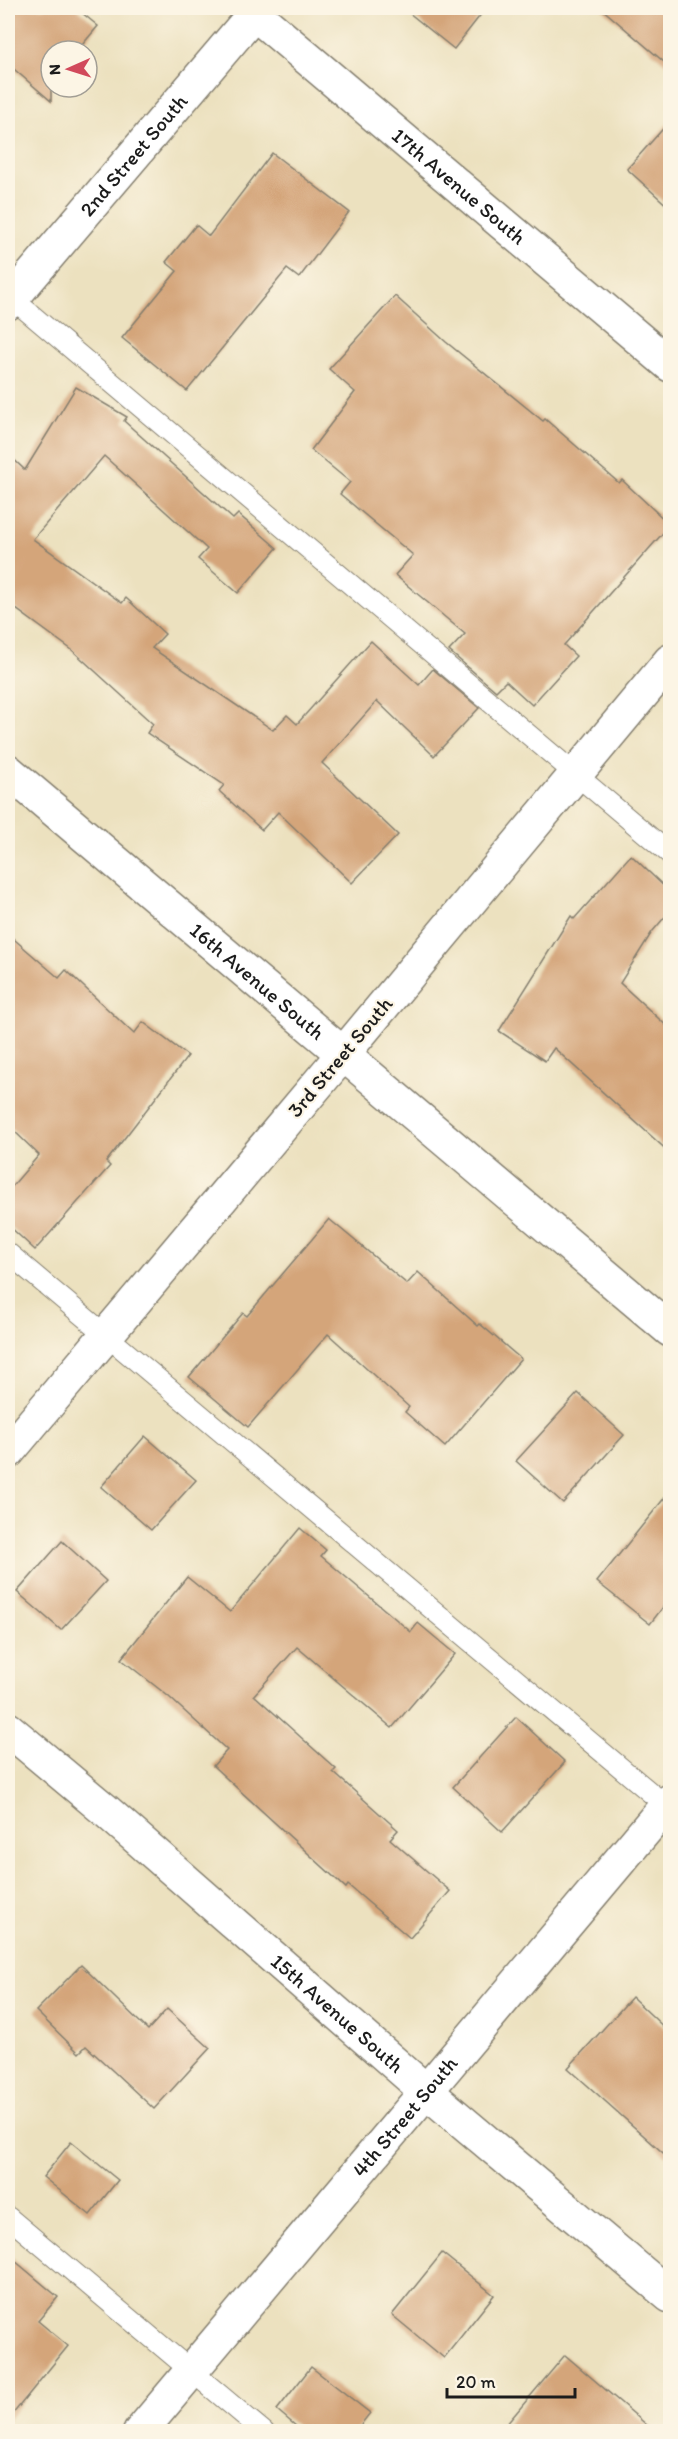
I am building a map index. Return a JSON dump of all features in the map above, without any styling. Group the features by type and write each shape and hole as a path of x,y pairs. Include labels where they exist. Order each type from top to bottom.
{"street":[{"name":"2nd Street South","path":"9,298 254,9"},
{"name":"17th Avenue South","path":"254,9 670,365"},
{"name":"3rd Street South","path":"8,1452 670,661"},
{"name":"16th Avenue South","path":"8,771 670,1330"},
{"name":"15th Avenue South","path":"8,1729 114,1818 426,2091 670,2295"},
{"name":"4th Street South","path":"140,2432 669,1805"}],"lane":[{"path":"9,298 670,854"},
{"path":"8,1253 669,1805"},
{"path":"8,2217 264,2432"}],"building":[{"path":"8,8 76,8 98,26 87,39 39,39 39,91 8,64"},
{"path":"403,8 486,8 454,49"},
{"path":"601,8 670,8 670,67"},
{"path":"670,121 670,208 627,169"},
{"path":"272,153 349,212 299,278 287,269 187,391 122,338 177,271 166,262 196,225 209,236"},
{"path":"395,296 446,342 543,421 545,419 619,483 622,480 670,525 564,645 576,656 532,705 506,681 496,691 449,651 465,634 395,575 413,555 340,494 350,482 311,450 355,392 329,369"},
{"path":"76,387 127,417 124,421 233,519 238,514 277,548 238,593 198,559 207,549 104,456 33,539 122,603 126,598 165,634 152,648 273,730 287,715 297,724 371,641 419,685 433,669 479,708 434,756 377,701 322,763 398,835 352,883 278,812 262,830 219,791 224,785 147,733 153,724 72,650 8,603 8,454 25,470"},
{"path":"631,855 670,892 670,911 652,932 620,983 670,1029 670,1153 554,1048 545,1061 499,1031 571,916 574,919"},
{"path":"8,934 59,978 66,970 134,1034 143,1022 188,1056 106,1162 110,1166 35,1250 8,1225 8,1191 39,1155 8,1125"},
{"path":"329,1219 407,1284 418,1272 478,1326 480,1324 521,1359 445,1447 405,1412 409,1407 328,1334 248,1427 189,1377 243,1313 247,1316"},
{"path":"578,1393 624,1435 563,1503 516,1461"},
{"path":"145,1436 196,1480 151,1530 101,1487"},
{"path":"670,1491 670,1598 650,1624 597,1582"},
{"path":"300,1528 326,1550 321,1556 411,1632 418,1623 455,1654 392,1728 297,1647 254,1695 336,1769 333,1772 398,1830 390,1839 450,1891 410,1938 348,1885 346,1888 213,1766 227,1750 168,1696 121,1659 187,1577 230,1612"},
{"path":"62,1541 106,1581 61,1630 17,1592"},
{"path":"516,1717 565,1762 502,1832 453,1787"},
{"path":"81,1965 148,2030 167,2009 210,2048 154,2109 86,2046 79,2053 36,2011"},
{"path":"632,1997 670,2033 670,2159 568,2068"},
{"path":"71,2142 118,2180 90,2215 43,2177"},
{"path":"442,2253 494,2295 444,2358 392,2315"},
{"path":"8,2255 58,2297 38,2321 68,2346 8,2420"},
{"path":"565,2355 655,2432 500,2432"},
{"path":"311,2367 370,2413 355,2432 303,2432 277,2410"}]}
